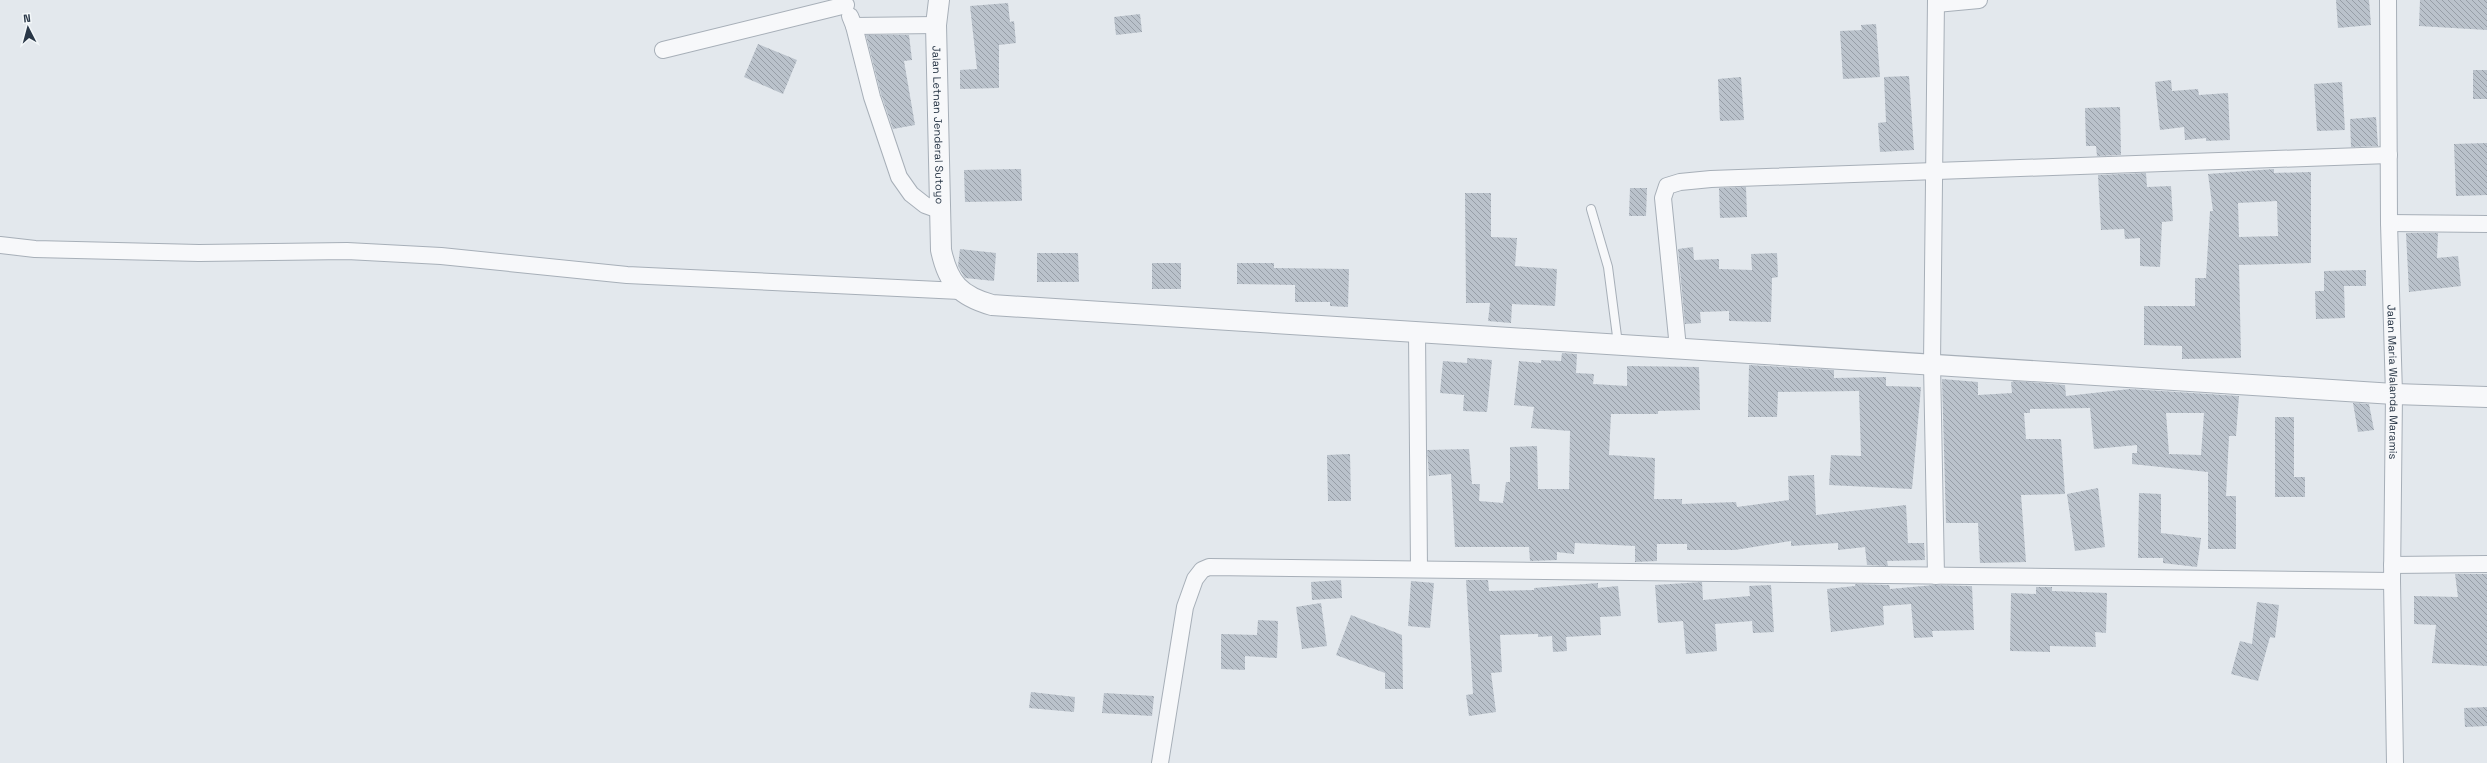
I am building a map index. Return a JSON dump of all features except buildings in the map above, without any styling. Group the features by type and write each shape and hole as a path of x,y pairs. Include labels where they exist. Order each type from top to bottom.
{"street":[{"name":"Jalan Letnan Jenderal Sutoyo","path":"939,0 936,25 940,250 950,278 960,291"},
{"path":"1936,576 1932,364 1936,2 1979,0"},
{"name":"Jalan Maria Walanda Maramis","path":"2388,0 2389,223 2394,394 2392,581 2395,763"},
{"path":"663,50 845,2 854,26 872,97 899,177 911,194 925,205 940,210"},
{"path":"854,26 936,25"},
{"path":"1678,348 1663,198 1667,186 1711,179 1934,173 2389,155"},
{"path":"2389,223 2487,224"},
{"path":"0,245 35,249 199,253 347,251 441,256 627,275 960,291 973,300 992,305 2394,394 2487,397"},
{"path":"1417,332 1419,569"},
{"path":"2392,565 2487,564"},
{"path":"1160,763 1185,607 1195,579 1202,570 1209,566 2392,581"}],"lane":[{"path":"1591,209 1608,267 1618,344"}]}
